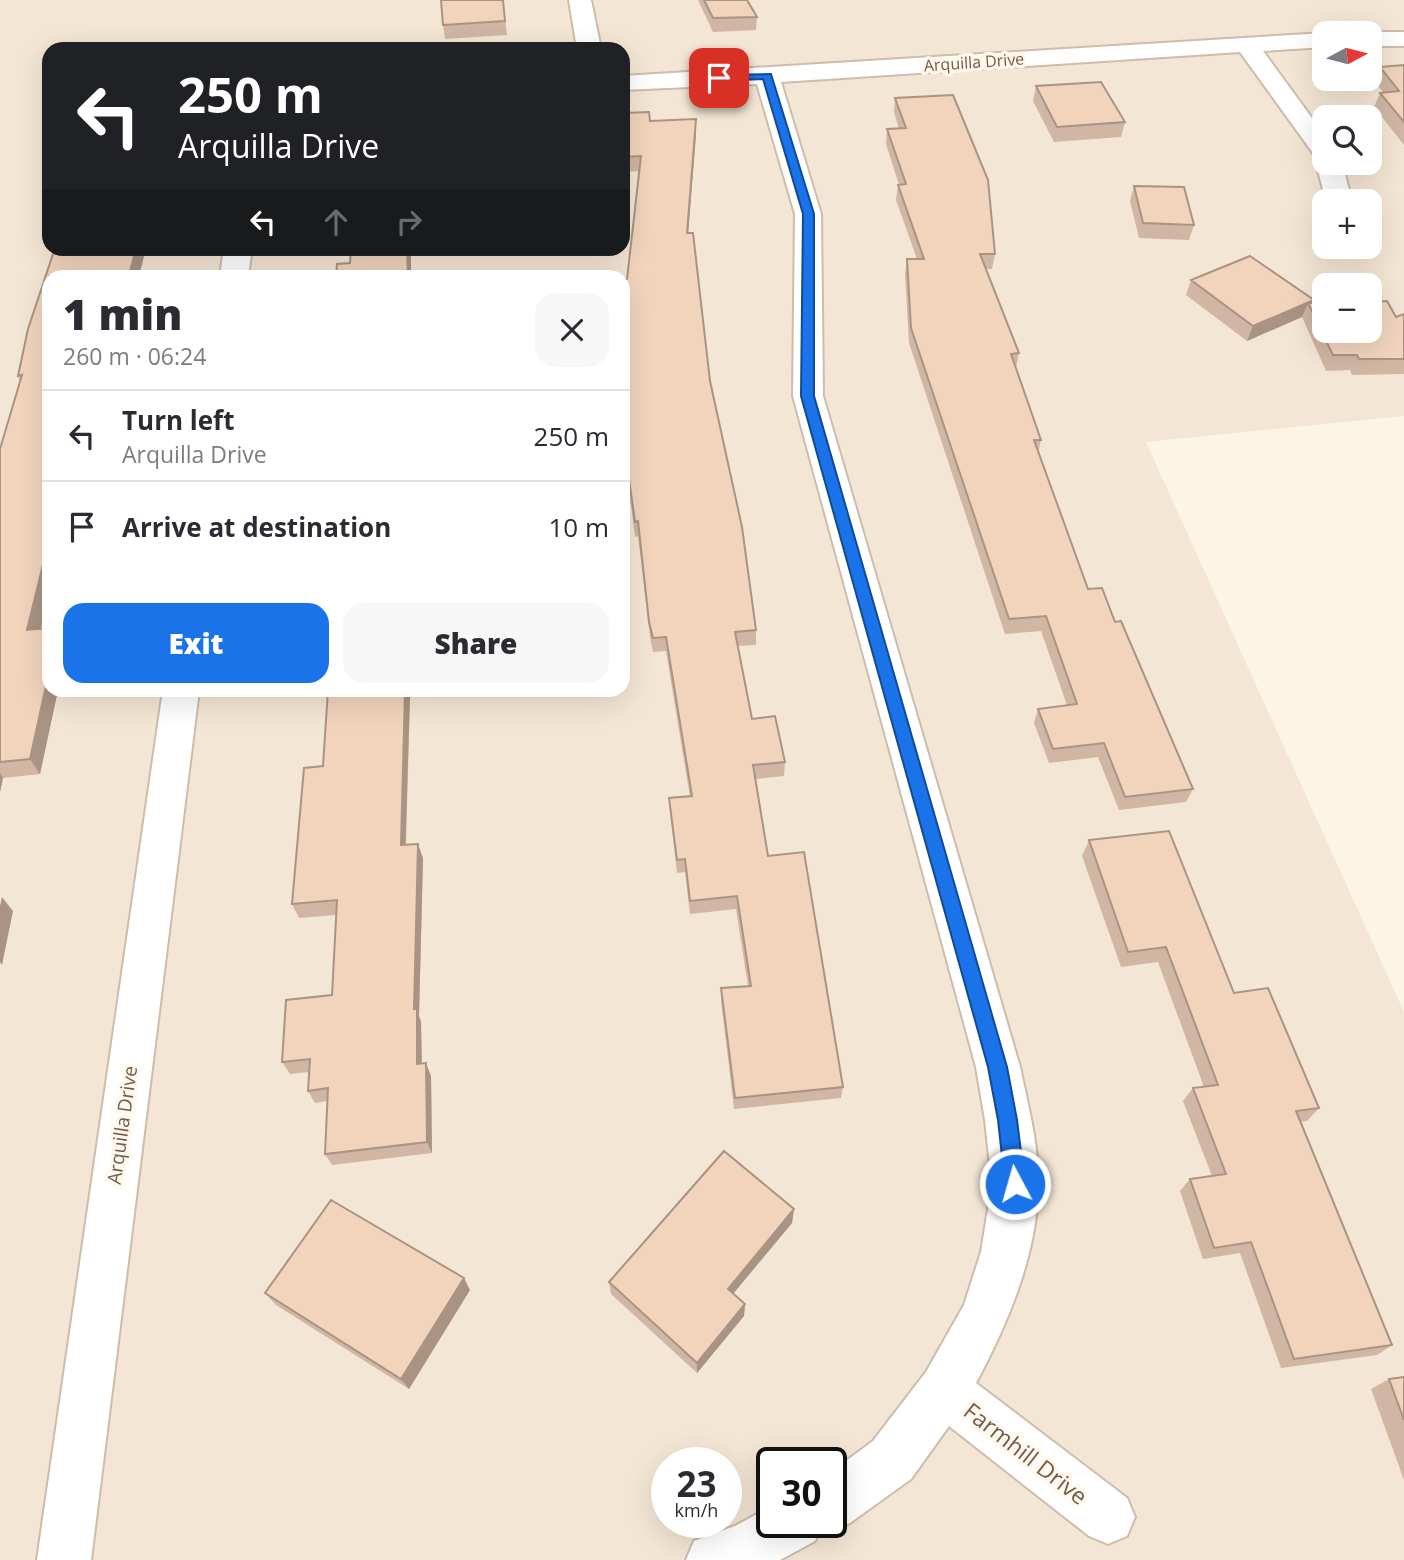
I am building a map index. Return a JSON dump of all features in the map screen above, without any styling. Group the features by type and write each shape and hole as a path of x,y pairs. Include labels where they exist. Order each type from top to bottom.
{"street":[{"path":"580,0 588,42"},
{"path":"1382,38 1404,39"},
{"name":"Arquilla Drive","path":"630,83 1312,41"},
{"path":"1246,44 1312,136"},
{"name":"Farmhill Drive","path":"767,76 808,214 808,396 998,1067 1008,1120 1015,1184 1005,1252 985,1316 944,1390 892,1460 847,1492"},
{"name":"Arquilla Drive","path":"64,1560 180,697"},
{"name":"Farmhill Drive","path":"944,1390 1108,1517"},
{"path":"713,1560 746,1549 766,1538"}],"shaded area":[{"path":"0,0 1404,0 1404,416 1146,442 1404,1012 1404,1560 0,1560"}],"building":[{"path":"441,0 503,0 505,21 443,25"},
{"path":"704,0 747,0 757,17 713,18"},
{"path":"1404,65 1404,122 1380,93 1399,91 1382,67"},
{"path":"1101,82 1125,122 1057,127 1036,86"},
{"path":"953,95 988,180 995,254 980,254 1019,353 1011,354 1041,440 1034,440 1088,589 1102,588 1115,622 1121,621 1193,789 1125,797 1104,743 1053,749 1038,709 1077,704 1046,616 1009,619 911,328 907,259 924,259 898,185 906,184 887,129 906,128 895,98"},
{"path":"649,112 650,121 696,119 687,233 693,233 710,381 742,527 756,630 735,632 752,719 775,716 785,762 753,765 768,856 804,852 843,1087 735,1098 721,988 751,986 737,896 690,901 685,859 677,860 669,798 692,796 666,637 653,638 649,622 638,521 635,522 630,486 628,270 641,156 630,157 630,113"},
{"path":"1134,186 1184,187 1194,225 1143,223"},
{"path":"52,256 134,256 130,270 48,270"},
{"path":"350,256 407,256 408,270 336,270 337,264 350,263"},
{"path":"1250,256 1312,301 1253,326 1191,280"},
{"path":"42,287 42,569 27,630 42,629 44,697 30,759 0,762 0,449 22,375 18,376 28,329"},
{"path":"1382,301 1387,301 1396,317 1404,314 1404,359 1359,359 1357,355 1333,355 1327,343 1382,343"},
{"path":"328,697 405,697 401,845 418,844 414,1009 417,1009 417,1064 426,1063 427,1142 325,1154 328,1088 308,1091 310,1059 282,1062 286,1000 332,995 337,900 292,904 304,768 323,766"},
{"path":"1169,831 1234,993 1268,988 1319,1108 1296,1111 1392,1345 1294,1359 1251,1242 1214,1248 1190,1179 1226,1174 1193,1088 1218,1085 1166,947 1128,952 1089,840"},
{"path":"724,1151 794,1209 728,1289 745,1304 697,1363 609,1282"},
{"path":"331,1200 464,1278 401,1379 265,1293"},
{"path":"1404,1377 1404,1420 1389,1379"}],"route":[{"path":"719,78 767,76 808,214 808,396 998,1067 1008,1120 1015,1184"}]}
